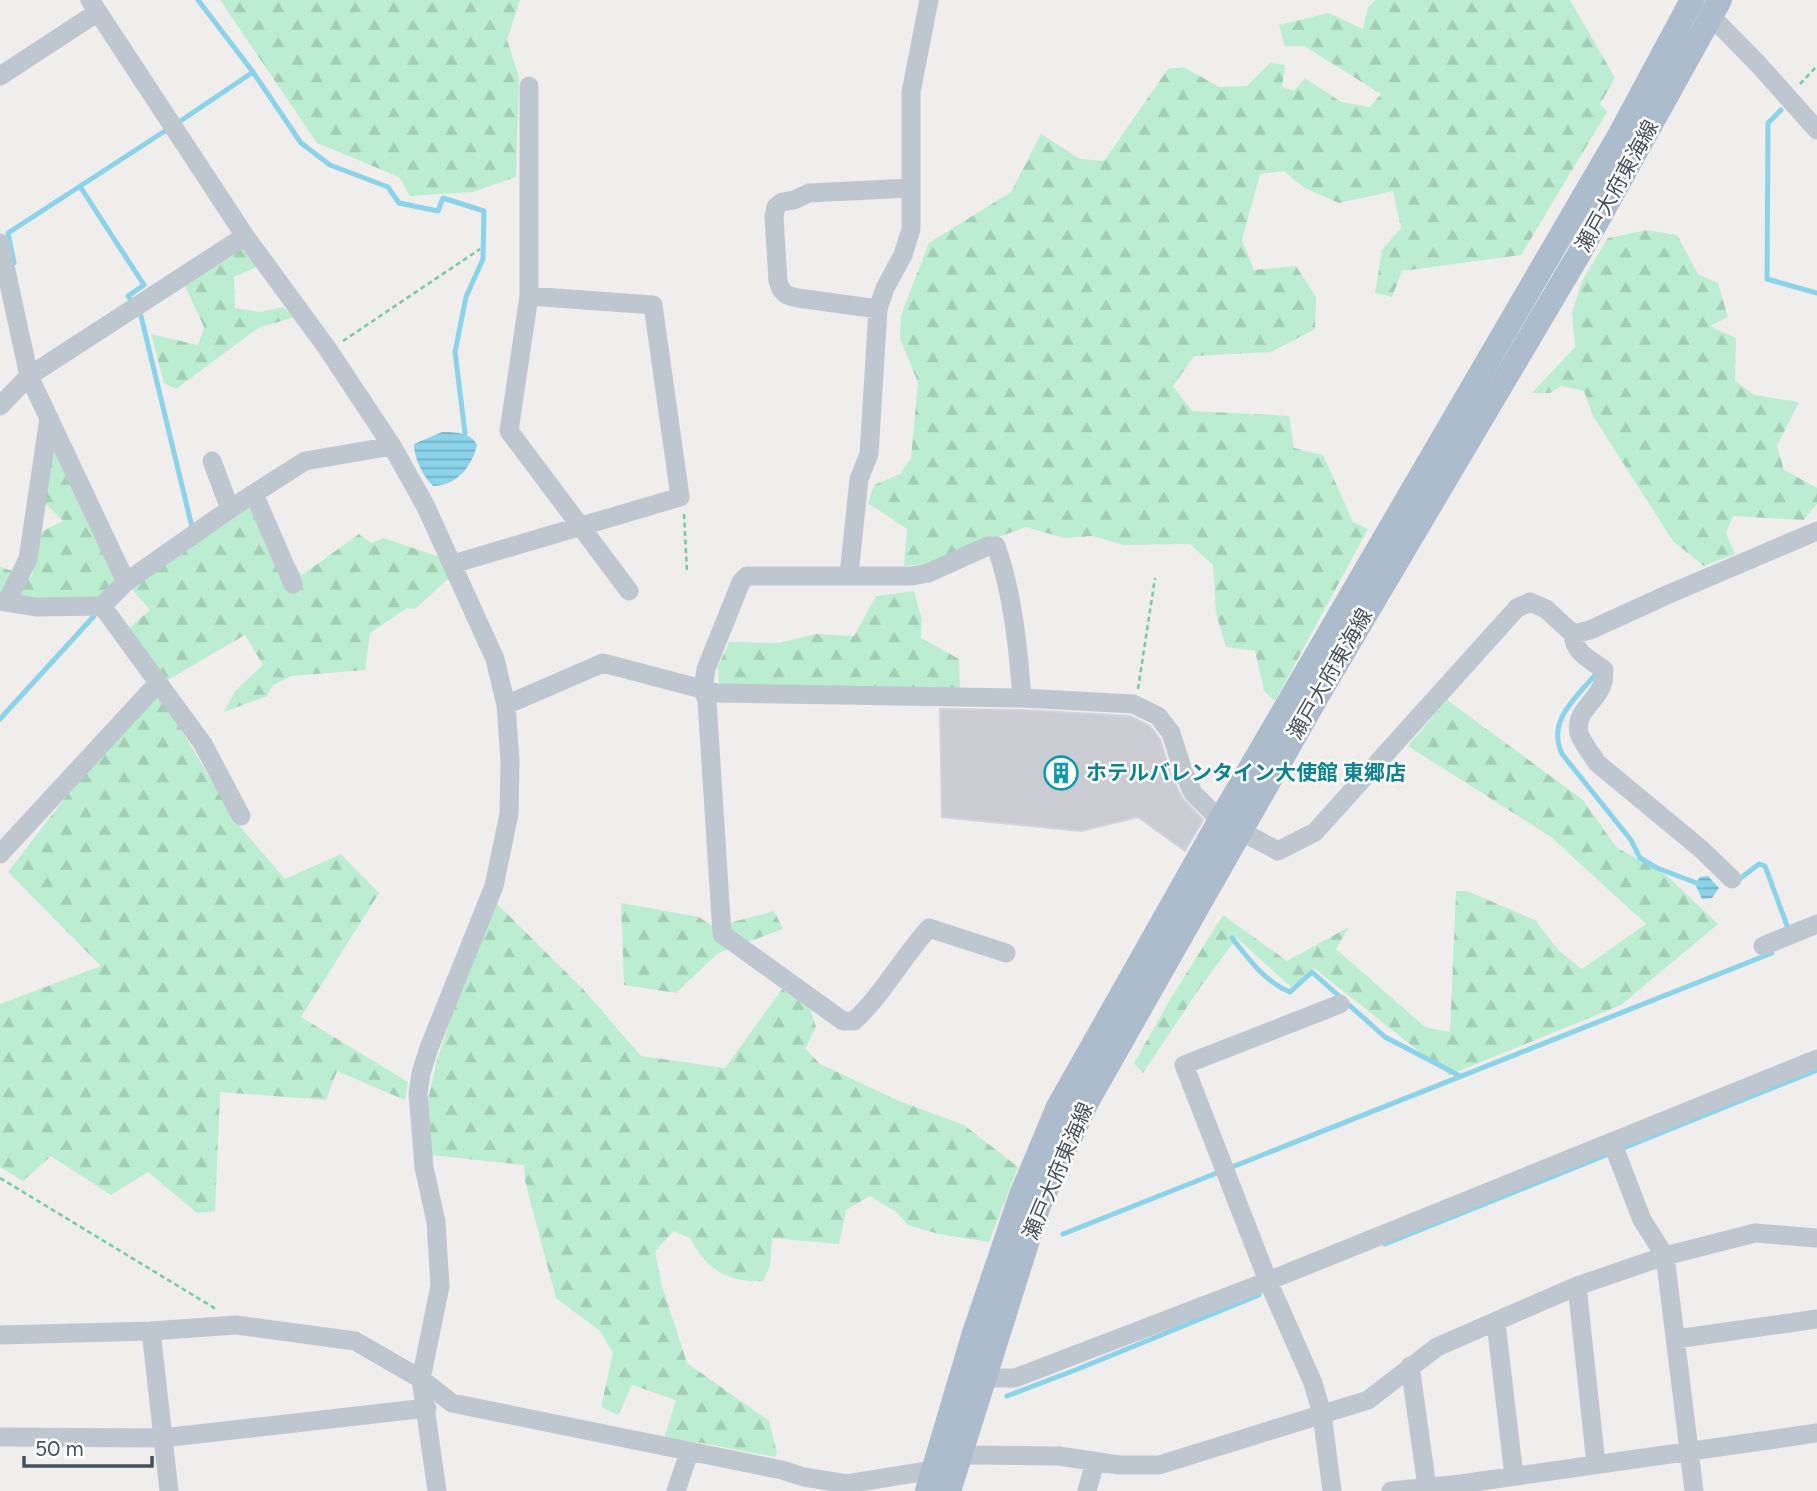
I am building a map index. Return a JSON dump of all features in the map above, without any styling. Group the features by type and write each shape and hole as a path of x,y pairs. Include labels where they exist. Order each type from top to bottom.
{"main road":[{"name":"瀬戸大府東海線","path":"930,1480 974,1333 1021,1195 1058,1107 1229,826 1620,134 1705,4"},
{"name":"瀬戸大府東海線","path":"949,1491 1039,1205 1081,1113 1229,826"}],"street":[{"path":"849,575 859,479 869,454 878,309 885,288 903,255 911,229 911,92 929,0"},
{"path":"1705,4 1817,130"},
{"path":"0,76 94,6 245,236 329,351 392,446 426,508 495,659 506,705 510,761 509,814 494,886 429,1048 418,1094 424,1167 436,1222 440,1286 421,1379 437,1491"},
{"path":"529,86 529,296 509,430 629,591"},
{"path":"878,309 797,298 780,291 774,216 776,207 782,202 809,193 911,188"},
{"path":"0,406 29,376 245,236"},
{"path":"0,243 29,376 126,582"},
{"path":"453,564 680,497 653,305 529,296"},
{"path":"49,418 28,559 4,601 36,607 102,606 126,582 230,509 305,461 392,446"},
{"path":"212,461 230,509"},
{"path":"254,494 293,584"},
{"path":"1573,634 1590,630 1817,531"},
{"path":"1006,953 929,928 908,951 867,1009 854,1021 843,1021 722,934 707,701 703,690 713,650 741,582 747,576 912,576 928,572 988,546 996,546 1003,566 1013,619 1022,698"},
{"path":"506,705 603,663 717,693 1022,698 1135,705 1158,716 1171,733 1183,771 1194,793 1229,826 1278,851 1315,832 1517,608 1530,602 1546,609 1573,634 1579,652 1604,670 1603,683 1584,708 1578,731 1597,763 1701,849 1732,879"},
{"path":"102,606 203,744 241,816"},
{"path":"0,854 158,683"},
{"path":"1763,946 1817,924"},
{"path":"1332,1491 1322,1414 1313,1383 1268,1280 1184,1065 1340,1004"},
{"path":"984,1378 1015,1378 1268,1280 1817,1059"},
{"path":"1612,1142 1642,1220 1665,1256 1694,1491"},
{"path":"961,1455 1059,1456 1119,1465 1158,1465 1368,1400 1437,1347 1577,1286 1665,1256 1755,1233 1817,1238"},
{"path":"1577,1286 1596,1464"},
{"path":"1676,1339 1817,1319"},
{"path":"1496,1323 1514,1476"},
{"path":"0,1335 151,1331 236,1325 355,1340 421,1379 452,1403 782,1470 802,1484 930,1480"},
{"path":"151,1331 169,1491"},
{"path":"1410,1366 1427,1487"},
{"path":"0,1437 162,1438 426,1408"},
{"path":"1391,1491 1461,1487 1514,1476 1817,1433"},
{"path":"676,1491 689,1453"},
{"path":"1087,1491 1095,1462"}],"path":[{"path":"1800,84 1817,66"},
{"path":"329,351 480,248"},
{"path":"680,497 685,520 687,572"},
{"path":"1135,705 1155,578"},
{"path":"0,1178 203,1301 236,1325"}],"green space":[{"path":"220,0 520,0 507,40 519,77 516,177 473,192 410,196 399,177 317,143"},
{"path":"1376,0 1570,0 1615,78 1600,104 1607,112 1521,255 1402,271 1392,297 1375,293 1382,250 1401,228 1393,191 1339,203 1303,187 1284,171 1260,174 1242,240 1254,270 1296,266 1316,297 1315,329 1271,352 1194,356 1173,386 1192,411 1289,416 1294,448 1323,455 1353,522 1368,529 1275,701 1264,691 1255,651 1226,647 1216,613 1213,565 1190,544 1123,545 1092,536 1064,538 1026,527 927,564 904,566 907,529 868,503 874,485 900,474 911,458 918,382 900,339 901,315 929,243 1011,192 1041,134 1080,159 1104,161 1168,69 1184,67 1219,87 1247,86 1270,63 1285,65 1282,87 1294,91 1305,78 1341,102 1370,107 1381,94 1304,46 1285,46 1279,25 1329,13 1363,29 1368,7"},
{"path":"1647,230 1677,235 1698,274 1718,283 1728,317 1710,326 1736,338 1735,381 1754,395 1799,402 1777,446 1784,470 1817,488 1817,504 1804,520 1733,516 1726,533 1735,554 1704,566 1673,541 1593,416 1584,391 1561,386 1550,393 1532,393 1575,347 1572,313 1582,281 1608,238"},
{"path":"243,247 259,266 234,277 235,308 261,312 283,307 295,317 258,328 176,389 164,383 151,334 198,345 204,327 184,284"},
{"path":"52,435 119,582 97,601 0,596 0,567 32,577 39,533 63,521 42,500"},
{"path":"253,505 302,575 359,534 371,543 383,538 443,558 451,576 415,609 407,608 370,633 365,670 291,676 273,685 267,696 224,712 235,691 263,665 245,635 166,681 128,629 150,610 130,587"},
{"path":"914,591 922,620 921,638 959,659 960,691 719,684 718,667 729,642 779,643 816,634 854,636 876,596"},
{"path":"152,698 163,699 236,822 285,879 341,854 379,893 301,1017 408,1082 405,1100 337,1071 326,1100 220,1092 215,1211 197,1213 148,1172 111,1195 51,1156 23,1181 0,1167 0,1004 101,966 8,872 94,760"},
{"path":"1447,700 1583,800 1616,847 1667,876 1718,924 1621,1005 1449,1075 1314,968 1291,987 1237,938 1201,986 1143,1073 1134,1063 1223,915 1287,961 1349,927 1336,949 1425,1027 1450,1032 1456,891 1467,891 1535,920 1559,951 1582,969 1646,924 1551,837 1408,746"},
{"path":"496,903 583,989 641,1056 725,1068 783,988 808,1002 816,1027 805,1048 820,1064 899,1101 964,1125 1018,1167 989,1242 939,1234 908,1225 896,1212 870,1196 846,1210 839,1244 772,1238 770,1266 763,1281 739,1279 719,1272 703,1258 690,1238 673,1231 655,1252 662,1286 687,1363 769,1421 777,1453 775,1457 702,1443 664,1439 676,1400 632,1385 618,1415 601,1407 613,1353 600,1331 556,1298 525,1181 524,1165 430,1155 426,1108 437,1060 462,987"},
{"path":"621,903 699,917 714,927 774,911 783,929 718,953 676,993 624,985"}],"water":[{"path":"442,432 466,435 477,445 467,467 456,479 433,486 420,467 414,444"},
{"path":"1708,876 1719,888 1712,898 1702,899 1695,884 1700,877"}],"building":[{"name":"ホテルバレンタイン大使館 東郷店","path":"940,709 1130,716 1150,726 1160,739 1171,775 1182,798 1203,820 1185,851 1138,817 1081,831 942,817"}],"waterway":[{"path":"198,0 253,72 301,143 330,165 388,187 399,203 438,211 443,198 484,211 483,259 466,297 455,352 465,433"},
{"path":"176,124 253,72"},
{"path":"1781,110 1768,123 1767,279 1817,293"},
{"path":"14,263 8,233 168,129"},
{"path":"81,188 144,285 128,296 140,312 192,527"},
{"path":"0,719 94,616"},
{"path":"1594,676 1560,721 1558,742 1562,754 1631,840 1640,858 1657,868 1702,885"},
{"path":"1738,880 1759,864 1765,866 1789,931"},
{"path":"1232,938 1258,969 1281,988 1290,992 1312,972 1385,1037 1460,1076"},
{"path":"1063,1234 1772,953"},
{"path":"1385,1244 1817,1070"},
{"path":"1007,1396 1259,1295"}],"place":[{"name":"ホテルバレンタイン大使館 東郷店","path":"1061,773"}]}
